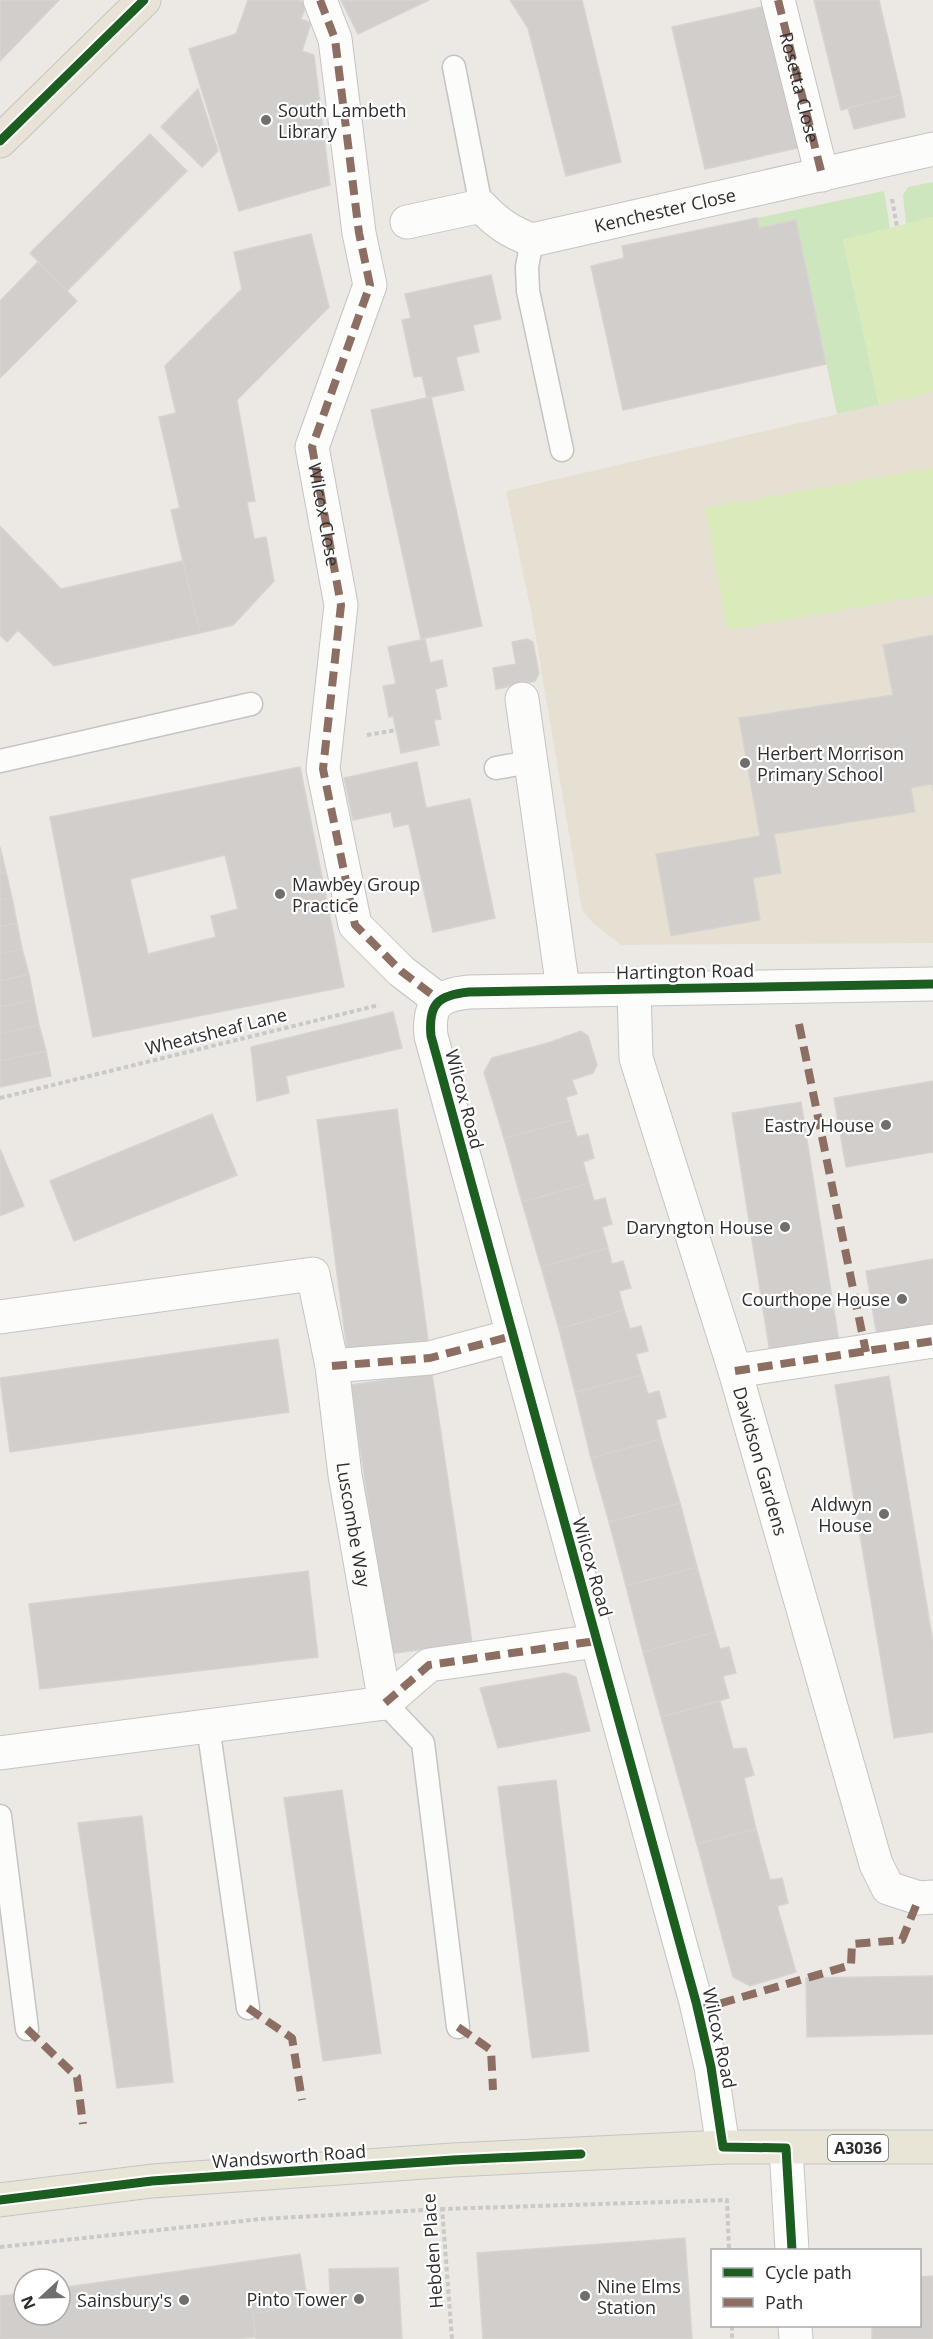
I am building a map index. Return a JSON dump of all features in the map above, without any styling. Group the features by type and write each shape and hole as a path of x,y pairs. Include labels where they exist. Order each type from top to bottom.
{"highway":[{"path":"0,141 144,0"}],"main road":[{"name":"Wandsworth Road","path":"0,2200 152,2181 438,2162 723,2147 933,2148"}],"street":[{"name":"Wilcox Close","path":"320,0 335,39 359,233 370,285 312,447 341,605 323,769 355,925 401,971 439,1000"},
{"name":"Rosetta Close","path":"778,0 822,175"},
{"name":"Kenchester Close","path":"532,240 933,149"},
{"path":"407,222 482,206 497,223 513,233 532,240"},
{"path":"522,699 563,989"},
{"name":"Hartington Road","path":"439,1000 452,994 469,992 933,984"},
{"name":"Davidson Gardens","path":"634,990 636,1058 735,1371 876,1864 888,1888 919,1898 933,1897"},
{"name":"Wilcox Road","path":"439,1000 432,1011 431,1036 696,2002 711,2067 723,2147"},
{"name":"Luscombe Way","path":"0,1317 313,1274 332,1366 345,1475 385,1703"},
{"path":"332,1366 430,1358 512,1336"},
{"path":"735,1371 933,1341"},
{"path":"0,1753 385,1703 429,1665 596,1641"},
{"path":"786,2148 792,2249"}],"lane":[{"path":"454,68 482,206"},
{"path":"532,240 527,267 528,291 562,450"},
{"path":"0,761 251,704"},
{"path":"496,768 530,762"},
{"path":"385,1703 423,1743 458,2027"},
{"path":"208,1726 248,2008"},
{"path":"0,1816 27,2028"}],"path":[{"path":"895,210 897,226"},
{"path":"0,2247 261,2219 442,2209 728,2200 729,2249"}],"shaded area":[{"name":"Herbert Morrison Primary School","path":"933,392 933,943 621,945 593,923 582,910 532,616 506,491"}],"green space":[{"path":"933,182 933,217 906,224 903,195 908,187"},
{"path":"884,191 890,228 843,240 879,405 837,414 796,221 759,228 757,218"},
{"path":"933,217 933,392 879,405 843,240"},
{"path":"933,468 933,594 727,630 705,508"}],"building":[{"path":"0,0 59,0 0,61"},
{"name":"South Lambeth Library","path":"248,0 297,0 307,3 301,19 311,23 302,51 314,55 330,185 239,211 189,49 236,34"},
{"path":"341,0 429,0 358,34"},
{"path":"510,0 582,0 621,162 566,176 528,28"},
{"path":"814,0 879,0 901,95 841,110"},
{"path":"775,4 811,145 705,169 672,27"},
{"path":"198,89 218,151 202,167 161,127"},
{"path":"901,95 905,117 854,129 848,108"},
{"path":"150,134 187,171 67,291 30,253"},
{"path":"757,218 759,228 796,220 826,364 623,410 591,266 624,258 622,246"},
{"path":"311,234 329,307 237,400 255,501 247,502 254,539 266,537 274,581 233,625 200,633 171,510 180,508 159,417 176,413 165,366 242,289 234,252"},
{"path":"38,262 77,301 0,378 0,301"},
{"path":"491,275 501,319 473,325 479,352 456,357 464,390 427,398 422,376 414,377 402,320 411,318 405,294"},
{"path":"431,397 482,626 421,639 371,410"},
{"path":"0,526 61,589 183,561 200,633 54,666 18,630 7,642 0,635"},
{"path":"933,635 933,791 932,784 911,788 915,812 774,834 781,873 753,878 760,920 671,936 656,854 760,836 739,718 893,695 883,645"},
{"path":"425,639 430,663 442,660 447,686 435,689 441,719 434,720 439,745 401,753 393,716 389,717 383,686 396,684 388,647"},
{"path":"527,639 533,642 539,673 535,681 496,689 493,668 516,664 512,642"},
{"path":"417,762 426,808 470,799 495,918 433,932 409,824 394,827 391,812 353,820 344,778"},
{"name":"Mawbey Group Practice","path":"300,767 344,987 93,1037 50,817","holes":["225,855 238,909 211,916 216,937 148,954 130,879"]},
{"path":"0,847 6,872 0,874"},
{"path":"6,872 12,898 0,900 0,874"},
{"path":"12,898 17,923 0,927 0,900"},
{"path":"17,923 22,949 0,954 0,927"},
{"path":"22,949 29,974 0,981 0,954"},
{"path":"29,974 34,1000 0,1007 0,981"},
{"path":"34,1000 39,1025 0,1034 0,1007"},
{"path":"393,1012 402,1048 286,1076 289,1093 257,1101 251,1047"},
{"path":"39,1025 46,1051 0,1061 0,1034"},
{"path":"581,1031 588,1036 597,1065 593,1073 572,1080 577,1094 566,1097 572,1120 504,1138 484,1072 492,1058 551,1042"},
{"path":"46,1051 51,1076 0,1087 0,1061"},
{"name":"Eastry House","path":"933,1081 933,1152 846,1167 834,1098"},
{"name":"Daryngton House","path":"801,1102 839,1342 770,1353 732,1113"},
{"path":"397,1109 428,1340 347,1350 317,1120"},
{"path":"212,1114 237,1175 74,1241 50,1181"},
{"path":"572,1120 577,1137 588,1134 594,1158 583,1162 589,1183 522,1202 504,1138"},
{"path":"0,1149 24,1206 0,1216"},
{"path":"589,1183 594,1201 605,1198 612,1224 602,1227 608,1248 541,1267 522,1202"},
{"path":"608,1248 612,1264 623,1261 631,1288 619,1291 624,1310 559,1329 541,1267"},
{"name":"Courthope House","path":"933,1259 933,1326 877,1336 866,1271"},
{"path":"624,1310 630,1329 641,1326 648,1351 636,1354 642,1375 575,1392 559,1329"},
{"path":"278,1339 289,1412 10,1452 0,1378"},
{"path":"432,1373 472,1642 390,1654 351,1385"},
{"path":"642,1375 648,1394 659,1391 666,1417 656,1420 661,1439 591,1458 575,1392"},
{"name":"Aldwyn House","path":"889,1376 933,1643 933,1732 894,1738 835,1385"},
{"path":"661,1439 680,1503 609,1522 591,1458"},
{"path":"680,1503 697,1567 626,1586 609,1522"},
{"path":"697,1567 715,1632 643,1652 626,1586"},
{"path":"308,1571 318,1657 40,1689 29,1604"},
{"path":"715,1632 720,1649 729,1647 736,1673 723,1676 729,1698 661,1717 643,1652"},
{"path":"565,1673 576,1677 590,1731 498,1748 480,1688"},
{"path":"720,1701 733,1749 746,1748 754,1775 744,1778 756,1829 697,1844 661,1717"},
{"path":"556,1780 589,2051 532,2058 498,1787"},
{"path":"342,1790 381,2053 323,2061 284,1798"},
{"path":"142,1816 173,2082 117,2088 78,1823"},
{"path":"756,1829 770,1880 782,1878 788,1903 777,1906 796,1972 750,1986 733,1977 697,1844"},
{"path":"933,1976 933,2034 807,2037 806,1978"},
{"name":"Nine Elms Station","path":"685,2238 692,2339 483,2339 477,2253"},
{"name":"Sainsbury's","path":"300,2254 308,2304 253,2314 255,2337 235,2339 0,2339 0,2296 12,2294 12,2327 72,2327 72,2286"},
{"name":"Pinto Tower","path":"398,2268 402,2339 256,2339 253,2314 308,2304 330,2293 329,2269"},
{"path":"933,2276 933,2339 872,2339 872,2327 921,2327 921,2277"}],"marked path":[{"path":"320,0 335,39 359,233 370,285 312,447 341,605 323,769 355,925 401,971 439,1000"},
{"path":"778,0 822,175"},
{"path":"799,1024 866,1352"},
{"path":"332,1366 430,1358 512,1336"},
{"path":"735,1371 933,1341"},
{"path":"385,1703 429,1665 596,1641"},
{"path":"698,2010 851,1965 852,1944 902,1940 919,1898"},
{"path":"248,2008 292,2038 302,2100"},
{"path":"458,2027 491,2050 493,2090"},
{"path":"27,2029 77,2077 83,2124"}],"cycle path":[{"path":"0,141 144,0"},
{"path":"792,2249 786,2148 723,2147 711,2067 696,2002 431,1036 431,1016 437,1003 443,999 458,993 469,992 933,984"},
{"path":"0,2200 152,2181 453,2160 581,2154"}],"place":[{"name":"South Lambeth Library","path":"266,120"},
{"name":"Herbert Morrison Primary School","path":"745,763"},
{"name":"Mawbey Group Practice","path":"280,894"},
{"name":"Eastry House","path":"886,1125"},
{"name":"Daryngton House","path":"785,1227"},
{"name":"Courthope House","path":"902,1299"},
{"name":"Aldwyn House","path":"884,1514"},
{"name":"Nine Elms Station","path":"585,2296"},
{"name":"Pinto Tower","path":"359,2299"},
{"name":"Sainsbury's","path":"184,2300"}]}
